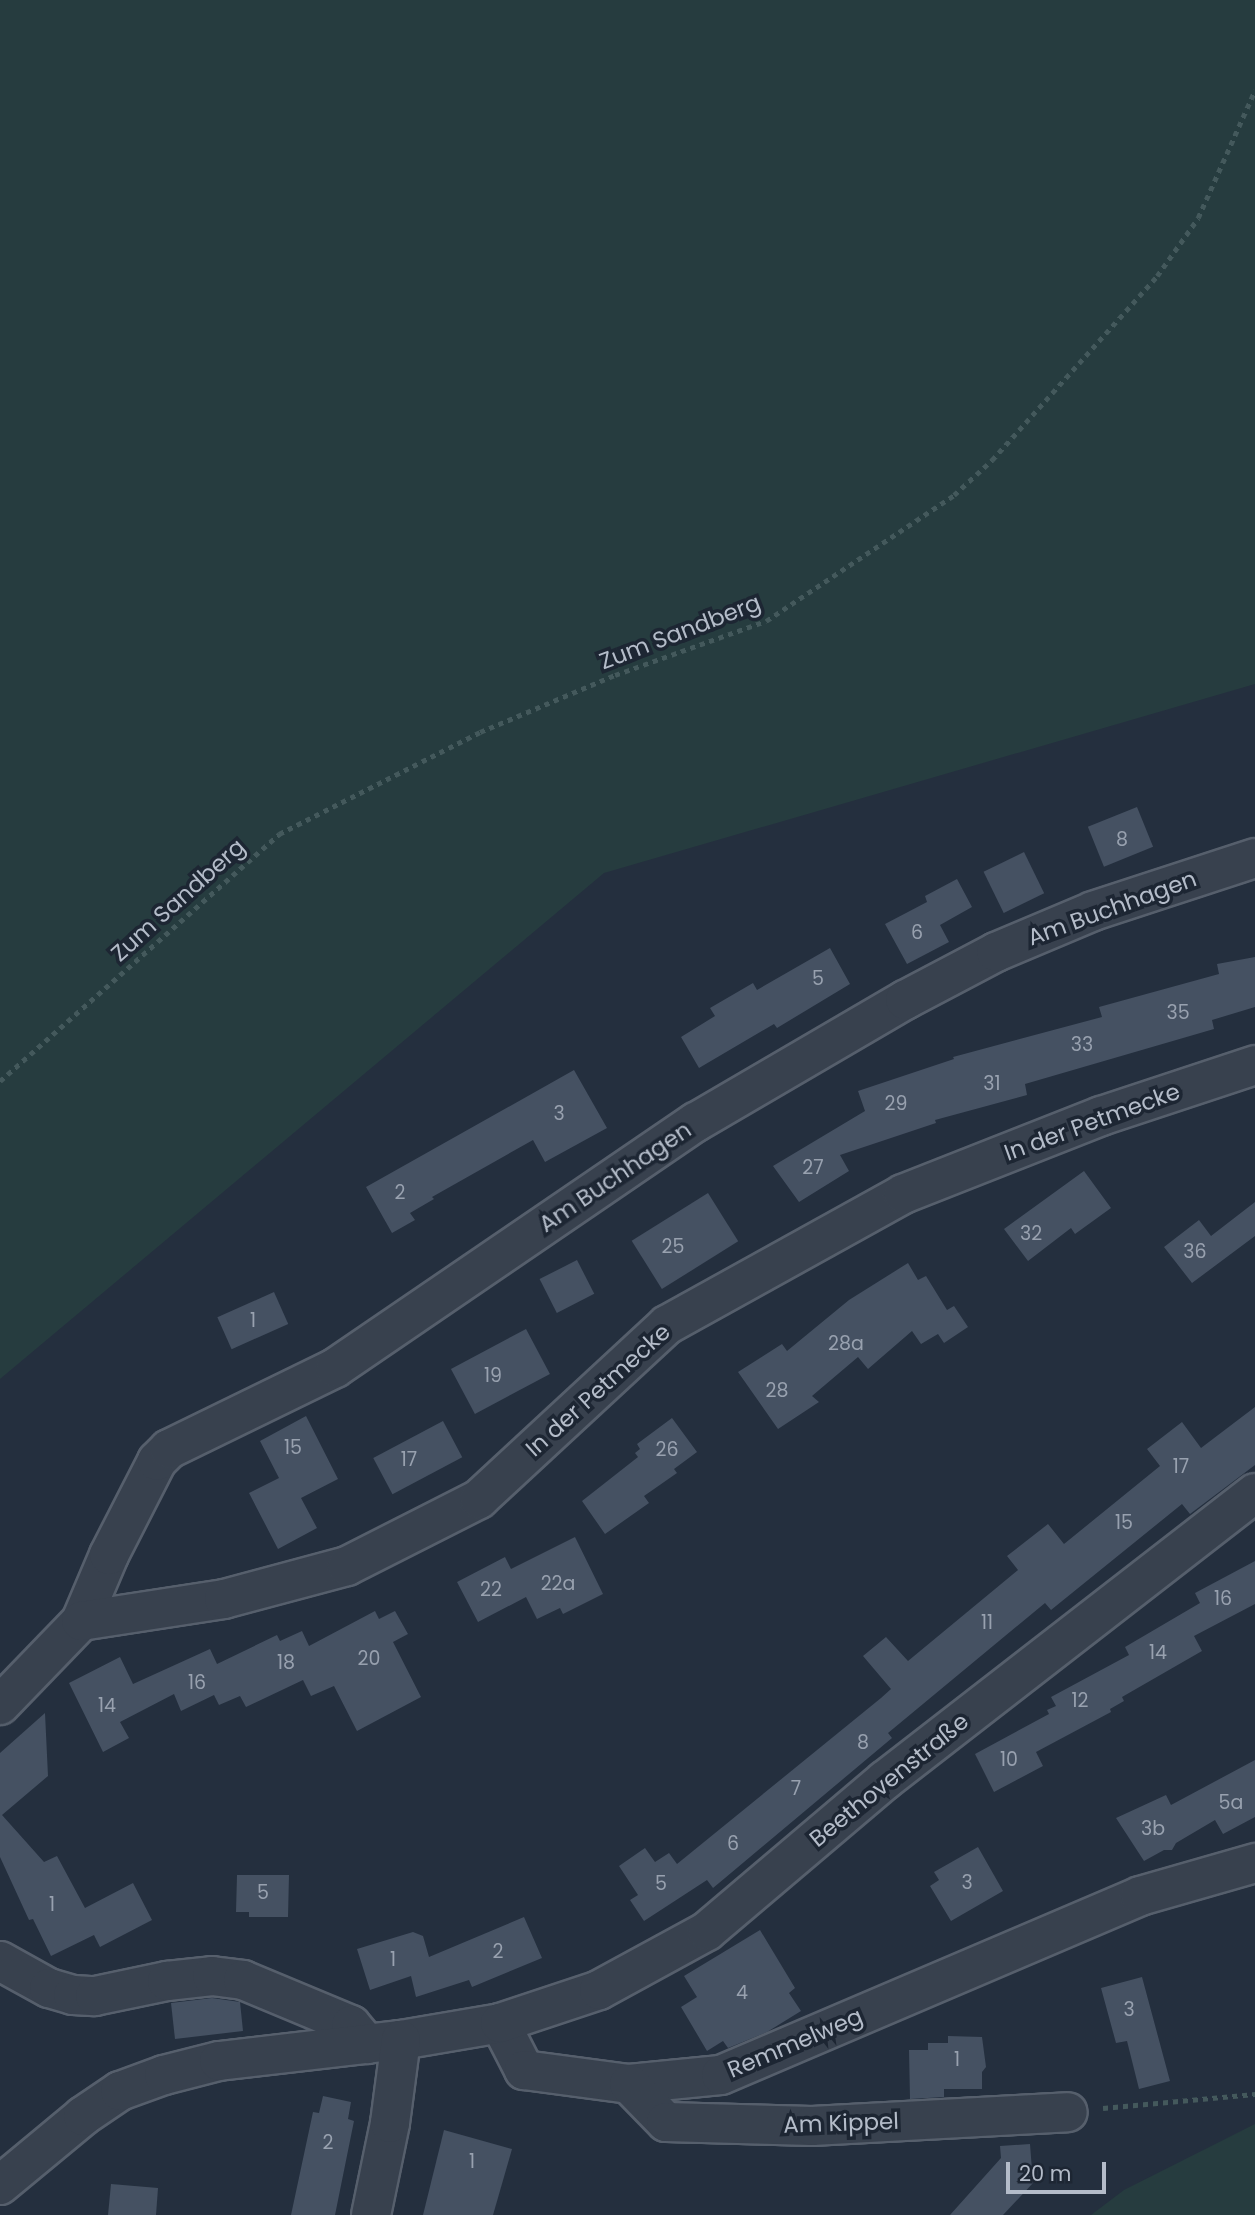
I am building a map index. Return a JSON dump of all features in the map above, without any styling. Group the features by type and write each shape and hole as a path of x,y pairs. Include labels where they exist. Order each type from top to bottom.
{"street":[{"name":"Am Buchhagen","path":"81,1622 109,1555 145,1484 157,1461 169,1449 335,1368 696,1122 905,1000 996,953 1093,911 1255,858"},
{"name":"In der Petmecke","path":"81,1622 224,1599 347,1566 479,1499 667,1325 903,1194 1101,1116 1255,1065"},
{"name":"Beethovenstraße","path":"500,2023 599,1990 707,1931 885,1780 1255,1493"},
{"path":"0,1705 81,1622"},
{"name":"Remmelweg","path":"500,2023 524,2070 629,2084 721,2075 1140,1896 1255,1863"},
{"path":"0,1961 50,1988 73,1995 95,1996 167,1981 212,1976 243,1980 351,2025 384,2042"},
{"path":"0,2185 82,2116 120,2091 164,2075 219,2061 384,2042 500,2023"},
{"path":"371,2215 384,2042"},
{"name":"Am Kippel","path":"629,2084 666,2122 811,2126 1068,2112"}],"path":[{"name":"Zum Sandberg","path":"0,1081 279,834 380,780 480,732 615,675 766,621 954,495 992,460 1157,276 1198,218 1255,90"},
{"path":"1068,2112 1255,2094"}],"green space":[{"path":"0,0 1255,0 1255,684 604,873 0,1379"},
{"path":"1255,2124 1255,2215 1091,2215 1124,2190"}],"building":[{"path":"1137,807 1153,847 1104,867 1088,827"},
{"path":"1024,852 1044,893 1004,913 984,872"},
{"path":"957,879 972,907 940,925 949,942 907,964 885,924 927,902 925,896"},
{"path":"830,948 850,984 777,1028 774,1024 699,1068 681,1037 715,1016 710,1008 753,983 757,990"},
{"path":"1255,957 1255,1007 1212,1020 1214,1029 1025,1084 1027,1095 935,1120 936,1123 840,1155 849,1171 799,1202 773,1166 865,1111 858,1091 954,1059 953,1057 1102,1017 1099,1007 1219,974 1217,964"},
{"path":"574,1070 607,1128 545,1162 533,1140 432,1197 434,1199 410,1213 415,1220 392,1233 366,1187"},
{"path":"1084,1171 1111,1208 1075,1234 1071,1228 1028,1261 1004,1229"},
{"path":"708,1193 738,1241 662,1289 632,1241"},
{"path":"1255,1202 1255,1236 1192,1283 1164,1247 1199,1220 1211,1236"},
{"path":"577,1260 594,1294 557,1313 540,1279"},
{"path":"908,1263 918,1280 926,1276 947,1310 954,1306 968,1327 944,1343 938,1334 921,1344 912,1331 868,1369 858,1357 812,1396 819,1402 778,1429 738,1372 782,1344 787,1351 849,1300"},
{"path":"274,1292 288,1324 232,1349 217,1317"},
{"path":"526,1329 550,1374 475,1414 451,1369"},
{"path":"1255,1407 1255,1465 1190,1514 1182,1504 1051,1610 1045,1603 888,1733 892,1738 713,1888 707,1880 644,1921 630,1900 638,1895 619,1866 645,1848 655,1862 669,1853 677,1864 881,1698 891,1689 863,1656 886,1637 908,1661 1018,1570 1007,1556 1048,1524 1064,1544 1160,1466 1147,1449 1182,1422 1201,1448"},
{"path":"306,1416 338,1479 301,1498 317,1528 278,1549 249,1493 279,1478 260,1441"},
{"path":"672,1418 697,1452 674,1469 677,1473 644,1496 649,1503 605,1534 582,1501 638,1457 635,1453 640,1449 637,1444"},
{"path":"443,1421 462,1457 392,1494 373,1458"},
{"path":"575,1537 603,1594 563,1614 560,1608 537,1619 526,1597 478,1622 457,1582 505,1557 511,1569"},
{"path":"1255,1561 1255,1604 1194,1636 1202,1651 1122,1697 1124,1701 1110,1709 1111,1712 1036,1752 1043,1766 994,1792 975,1754 1049,1714 1047,1710 1056,1706 1051,1697 1129,1655 1125,1647 1200,1603 1195,1593"},
{"path":"375,1611 379,1619 395,1611 408,1634 393,1642 421,1697 357,1731 334,1686 311,1696 303,1680 246,1707 240,1696 219,1705 214,1695 181,1711 174,1694 120,1722 129,1738 103,1752 69,1683 120,1657 133,1684 210,1649 217,1664 277,1635 280,1641 302,1631 309,1646"},
{"path":"45,1713 48,1776 2,1815 44,1862 57,1856 85,1908 133,1883 152,1920 100,1947 94,1935 51,1956 33,1919 29,1920 0,1857 0,1753"},
{"path":"1255,1760 1255,1817 1223,1834 1215,1820 1176,1843 1172,1850 1164,1850 1144,1861 1116,1818 1166,1795 1171,1805"},
{"path":"978,1847 1003,1891 951,1921 930,1886 939,1880 934,1872"},
{"path":"237,1875 289,1875 288,1917 249,1917 249,1912 236,1912"},
{"path":"524,1917 542,1958 472,1987 469,1980 416,1997 411,1976 370,1990 357,1949 413,1932 423,1936 429,1957"},
{"path":"760,1930 795,1988 789,1993 801,2011 767,2032 728,2048 723,2041 707,2051 681,2007 697,1997 684,1976"},
{"path":"1142,1977 1170,2081 1139,2089 1127,2041 1116,2043 1101,1988"},
{"path":"212,1998 240,2002 243,2031 175,2039 171,2003"},
{"path":"948,2036 982,2037 986,2067 982,2072 982,2089 944,2089 944,2097 910,2099 909,2050 928,2050 928,2043 948,2043"},
{"path":"323,2096 351,2102 348,2119 354,2121 335,2215 291,2215 313,2112 319,2113"},
{"path":"444,2130 512,2149 493,2215 423,2215"},
{"path":"1030,2144 1033,2183 1003,2215 950,2215 1001,2158 1000,2146"},
{"path":"111,2184 158,2188 156,2215 108,2215"}]}
